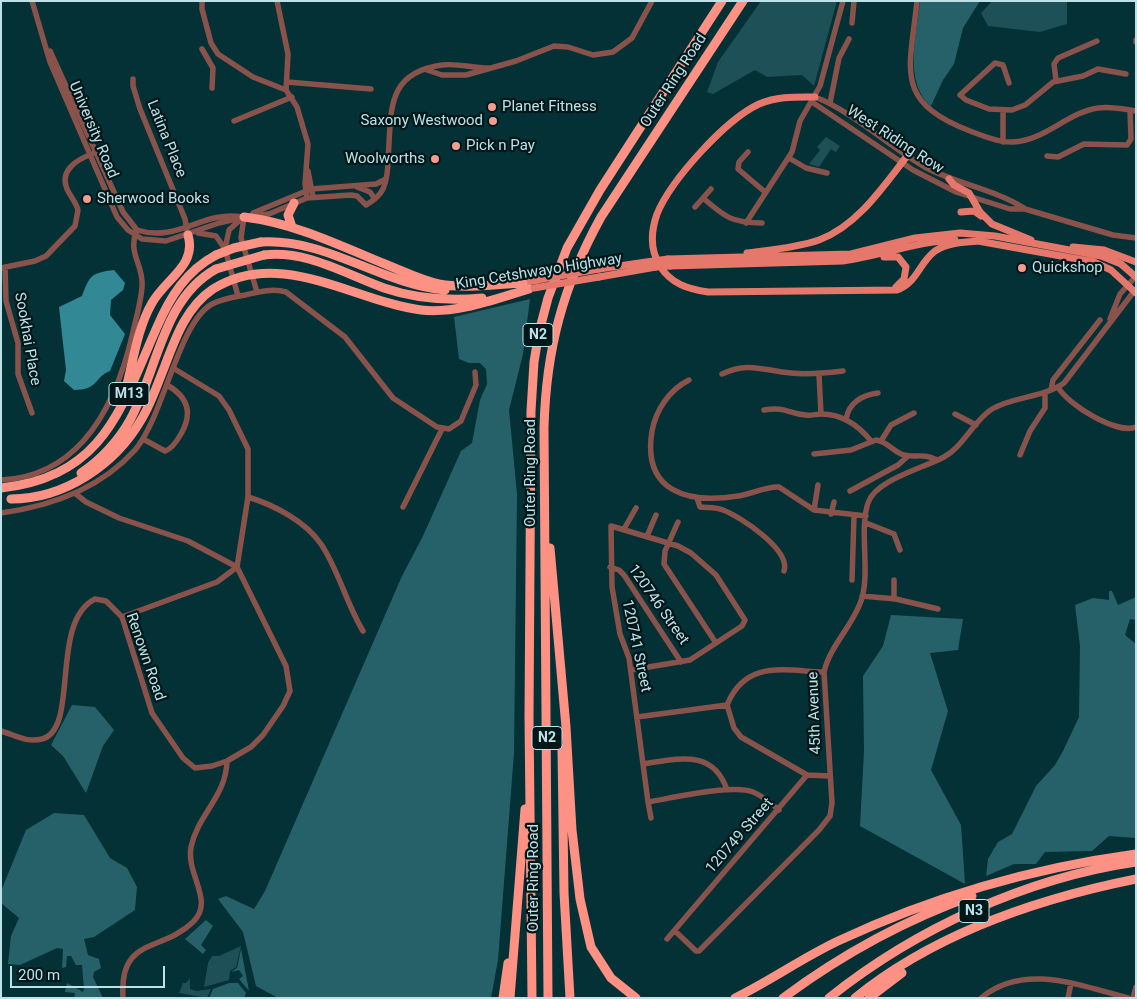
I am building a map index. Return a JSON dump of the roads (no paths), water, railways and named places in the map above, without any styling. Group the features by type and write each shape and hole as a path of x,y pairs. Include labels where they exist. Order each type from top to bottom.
{"highway":[{"name":"Outer Ring Road","path":"532,998 529,717 530,411 534,362 542,318 560,266 577,229 722,1"},
{"name":"Outer Ring Road","path":"548,998 544,412 548,372 562,304 576,266 610,204 743,1"},
{"path":"292,228 288,217 294,203"},
{"path":"244,217 269,220 292,228 430,282 461,286 531,285"},
{"path":"118,416 148,312 158,294 190,256 189,232"},
{"name":"King Cetshwayo Highway","path":"1,488 36,481 74,463 95,446 118,416 172,295 194,270 216,255 234,248 261,242 286,242 314,247 385,276 433,289 462,291 531,285"},
{"name":"King Cetshwayo Highway","path":"1,500 12,500 30,496 61,485 85,471 111,446 131,419 176,311 190,291 216,269 264,254 292,254 383,288 424,298 471,299 531,285"},
{"path":"12,500 40,497 71,485 97,469 117,452 141,420 176,339 191,311 206,294 234,280 251,275 304,276 422,310 460,307 531,285"},
{"path":"544,478 561,671 572,830 586,929 591,947 606,970 621,988 636,998"},
{"path":"561,671 564,893 570,998"},
{"path":"510,998 519,899 529,717"},
{"path":"734,998 836,942 923,905 1039,873 1136,854"},
{"name":"N3","path":"829,998 894,953 943,926 990,904 1081,873 1136,862"},
{"path":"783,998 826,968 897,927 965,898 1039,873"},
{"name":"N3","path":"855,998 885,976 932,948 988,922 1055,898 1136,879"},
{"path":"502,998 519,899"},
{"path":"868,998 900,974 972,934 988,922"}],"main road":[{"path":"811,98 784,97 759,104 736,119 717,136 676,183 660,208 652,235 655,255 662,269 674,282 698,290 722,292 896,290 905,286 917,276 926,260 937,250 951,244 982,241"},
{"path":"722,258 820,240 854,218 907,156"},
{"path":"949,179 954,185 968,191 984,218"},
{"path":"961,212 974,211 999,228 1050,246 1104,250 1136,262"},
{"name":"King Cetshwayo Highway","path":"531,285 654,264 722,258 851,254 915,238 944,234 995,236 1050,246 1113,260 1136,276"},
{"name":"King Cetshwayo Highway","path":"669,263 851,260 935,242 982,241 1091,261 1111,270 1135,291"},
{"path":"851,260 892,256 902,260 906,270 902,282 895,287 883,290"}],"street":[{"name":"University Road","path":"32,1 45,42 74,110 90,155 117,216 136,233"},
{"path":"202,1 202,9 212,43 218,54 258,80 286,90 292,98 306,133 308,190 310,198"},
{"path":"277,1 287,46 288,82 286,90"},
{"path":"427,70 442,76 466,76 516,61 554,46 568,47 592,55 616,51 632,38 652,1"},
{"path":"746,223 789,158 794,147 800,121 811,98 843,1"},
{"path":"852,23 854,1"},
{"path":"917,1 911,71 913,87 918,98 937,116 1003,142 1020,142 1098,108 1133,111 1131,139 1127,144 1084,144 1076,146 1058,157 1047,156"},
{"path":"830,104 839,58 849,39"},
{"path":"1056,80 1054,64 1058,58 1097,42"},
{"path":"202,49 213,68 212,88"},
{"path":"1009,83 1003,65 995,63 961,92 961,97 1003,111 1025,105 1056,80 1078,77 1098,70 1126,74"},
{"path":"225,249 230,230 244,217 269,214 310,198 351,195 357,196 366,205 376,199 383,189 386,179 395,95 407,78 443,65 463,64 488,68"},
{"path":"442,76 443,65"},
{"name":"Latina Place","path":"133,79 133,86 140,109 189,232"},
{"path":"288,82 371,89"},
{"path":"234,121 292,98"},
{"name":"West Riding Row","path":"811,98 830,104 883,141 949,179 1003,198 1025,209 1113,235 1136,238"},
{"name":"West Riding Row","path":"811,98 902,163 933,181 1010,209 1025,209"},
{"name":"University Road","path":"74,110 96,152 123,212 136,233"},
{"path":"1003,111 1003,142"},
{"path":"879,147 883,141"},
{"path":"3,267 35,261 46,256 75,226 78,210 66,188 65,177 74,163 96,152"},
{"path":"748,152 739,162 738,169 765,192"},
{"path":"789,158 806,168 827,173"},
{"path":"1,480 32,475 60,461 92,433 106,411 124,365 141,295 141,272 132,248 136,233 149,241 166,241 189,232 244,217 308,190 376,184 386,179"},
{"path":"355,186 366,190 376,199"},
{"path":"695,207 711,189"},
{"path":"703,198 725,217 746,223 762,223"},
{"path":"244,217 241,238 257,292"},
{"path":"189,232 216,236 225,249 238,296"},
{"name":"Sookhai Place","path":"3,267 6,301 18,342 18,374 32,413"},
{"name":"45th Avenue","path":"1110,322 1116,302 1136,276"},
{"path":"1,513 50,503 76,494 114,470 142,439 155,417 193,326 204,311 213,304 238,296 280,290 291,296 345,337 393,398 424,420 442,429 452,428 461,421 476,385 475,372"},
{"name":"45th Avenue","path":"675,931 698,951 827,821 832,806 824,672 829,658 854,617 862,596 868,502 877,490 937,460 957,447 992,409 1058,387 1068,378 1135,291"},
{"path":"1020,455 1030,432 1045,408 1048,391 1053,380 1100,320"},
{"path":"722,374 737,367 749,366 790,373 819,374 843,371"},
{"path":"122,617 217,582 237,567 248,497 248,449 229,410 212,391 174,368"},
{"path":"819,374 821,414"},
{"path":"689,380 676,387 661,408 653,427 649,454 654,472 662,481 674,490 697,498 738,496 779,487 814,510 854,516 894,534 898,540 900,550"},
{"path":"142,439 162,451 168,451 184,429 188,418 187,403 179,392 167,385"},
{"path":"1058,387 1068,400 1113,426 1123,429 1136,427"},
{"path":"846,420 847,412 852,404 870,394 878,393"},
{"path":"764,410 777,408 806,415 821,414 846,420 857,426 871,441"},
{"path":"881,441 897,420 914,413"},
{"path":"956,414 976,426"},
{"path":"403,507 442,429"},
{"path":"814,454 851,450 871,441 881,441 908,456 926,455 937,460"},
{"path":"850,491 898,465 908,456"},
{"path":"814,510 818,485"},
{"path":"76,494 86,502 119,518 188,541 237,567 283,658 290,686 283,706 263,735 251,747 227,761 222,789 200,821 191,847 190,866 202,898 201,912 193,922 145,947 129,961 122,984 123,998"},
{"path":"248,497 284,513 314,535 324,548 363,631"},
{"path":"697,498 700,507 726,511 768,540 783,558 784,571"},
{"path":"831,514 834,502"},
{"path":"630,670 682,662 694,658 745,623 743,616 713,571 685,550 624,529 636,508"},
{"path":"647,536 656,515"},
{"path":"852,580 854,516"},
{"path":"678,522 663,559 665,567 716,643"},
{"name":"120741 Street","path":"624,529 611,526 610,567 618,628 630,670 651,818"},
{"name":"120746 Street","path":"610,567 619,570 624,575 682,662"},
{"path":"894,580 894,599"},
{"path":"862,596 894,599 938,608"},
{"name":"Renown Road","path":"1,732 23,739 42,739 51,734 60,714 71,633 81,608 95,599 100,599 112,606 122,617 152,713 183,758 195,768 212,766 227,761"},
{"path":"824,672 778,668 763,670 734,690 727,705 732,723 741,737 807,774 830,776"},
{"path":"637,717 727,705"},
{"path":"643,764 683,758 695,759 713,768 720,774 727,790"},
{"name":"120749 Street","path":"667,939 779,810 807,774"},
{"path":"648,802 727,790 755,792 779,810"},
{"path":"981,998 1008,983 1024,980 1053,979 1128,998"},
{"path":"1068,998 1070,983"},
{"path":"1133,998 1136,987"}],"place":[{"name":"Planet Fitness","path":"492,107"},
{"name":"Saxony Westwood","path":"493,121"},
{"name":"Pick n Pay","path":"456,146"},
{"name":"Woolworths","path":"435,159"},
{"name":"Sherwood Books","path":"87,199"},
{"name":"Quickshop","path":"1022,268"}]}
